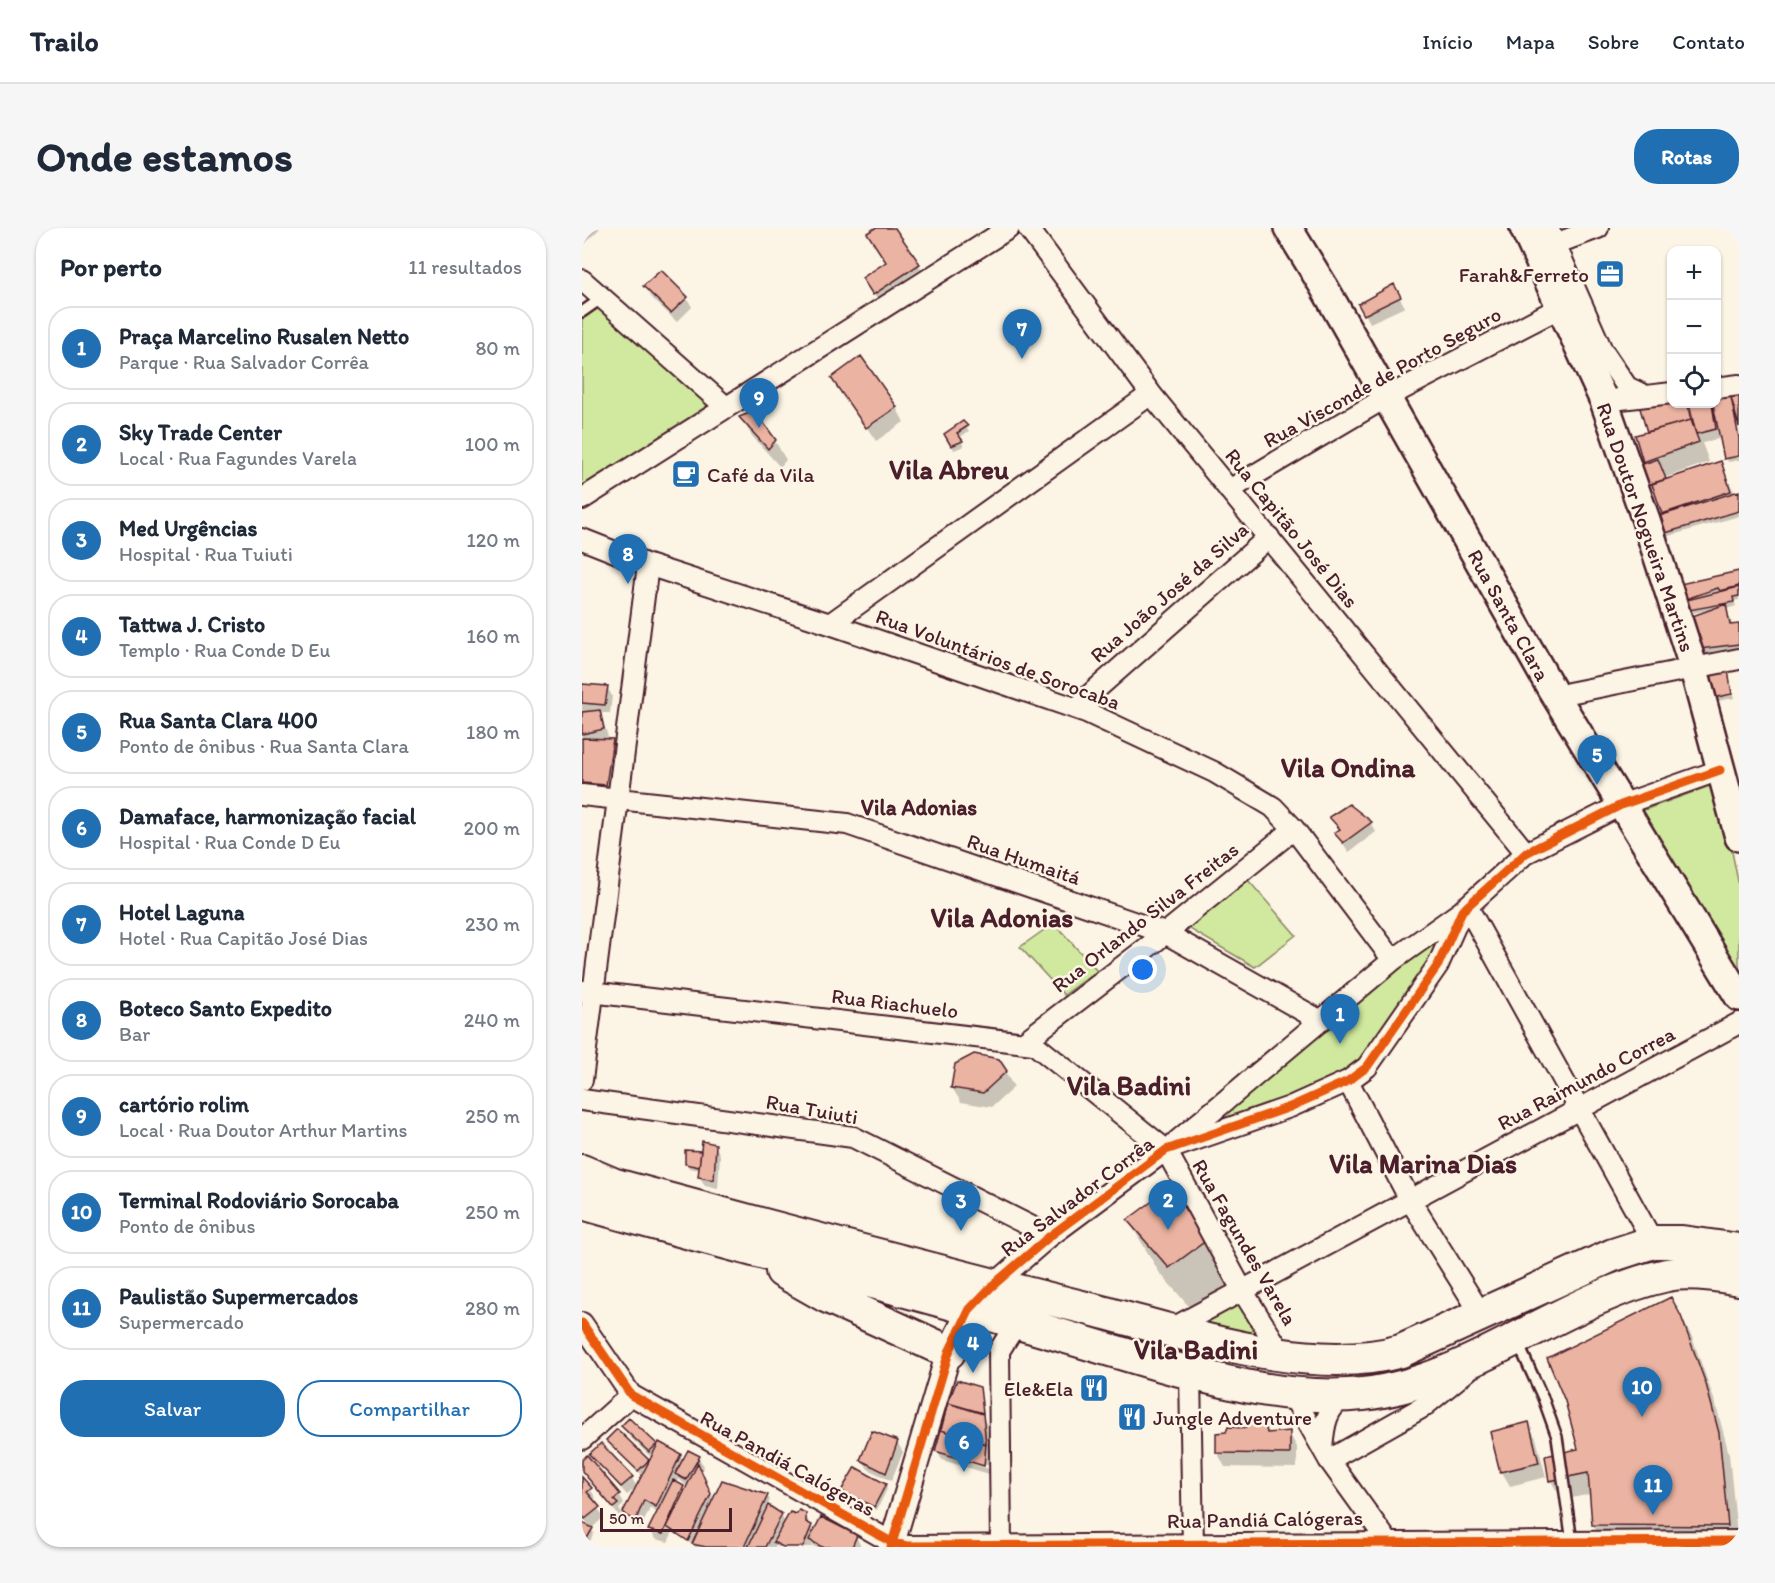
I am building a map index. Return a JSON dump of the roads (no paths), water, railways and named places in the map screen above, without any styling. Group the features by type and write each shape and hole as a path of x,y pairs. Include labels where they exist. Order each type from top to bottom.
{"main road":[{"name":"Rua Santa Clara","path":"1288,228 1324,287 1558,700 1739,997"},
{"name":"Rua Doutor Nogueira Martins","path":"1524,228 1559,308 1604,384 1693,666 1739,837"},
{"path":"582,1171 615,1185 992,1286 1283,1356 1333,1360 1383,1356 1401,1352 1613,1255 1653,1242 1730,1246"},
{"path":"582,1203 742,1249 970,1309 1190,1373 1292,1394 1347,1395 1406,1386 1503,1345 1638,1283 1670,1274 1739,1279"},
{"path":"742,1249 826,1296 949,1352"}],"street":[{"path":"582,499 1009,228"},
{"name":"Rua Capitão José Dias","path":"1028,228 1151,394 1526,853"},
{"path":"1598,228 1551,236 1602,350 1604,384"},
{"path":"582,280 726,407"},
{"name":"Rua Visconde de Porto Seguro","path":"1229,490 1385,398 1559,308"},
{"path":"1604,384 1646,396 1667,393"},
{"path":"1604,384 1627,387 1646,396"},
{"path":"1721,387 1739,385"},
{"path":"830,624 1151,394"},
{"name":"Rua João José da Silva","path":"1086,712 1085,699 1269,537"},
{"name":"Rua Voluntários de Sorocaba","path":"582,539 648,565 830,624 1086,712 1214,772 1273,807 1294,829 1393,960"},
{"path":"582,1080 587,992 620,800 648,565"},
{"path":"1558,700 1569,693 1693,666 1739,659"},
{"name":"Rua Salvador Corrêa","path":"892,1545 949,1352 970,1309 992,1286 1050,1236 1166,1150 1393,960 1443,934 1464,909 1526,853 1624,809 1721,774"},
{"name":"Rua Humaitá","path":"582,795 847,824 1165,933 1321,1021"},
{"name":"Rua Orlando Silva Freitas","path":"1024,1042 1294,829"},
{"path":"1464,909 1653,1242"},
{"name":"Rua Salvador Corrêa","path":"1166,1150 1290,1107 1348,1081 1367,1067 1438,965 1443,934"},
{"name":"Rua Riachuelo","path":"587,992 1035,1045 1166,1150"},
{"name":"Rua Raimundo Correa","path":"1171,1329 1739,1023"},
{"path":"1348,1081 1410,1200 1481,1314"},
{"name":"Rua Tuiuti","path":"582,1100 853,1137 1050,1236"},
{"name":"Rua Fagundes Varela","path":"1166,1150 1242,1290 1283,1356"},
{"name":"Rua Pandiá Calógeras","path":"582,1323 631,1395 892,1545 1193,1546 1739,1541"},
{"path":"1001,1546 999,1351 1016,1324"},
{"path":"1325,1454 1424,1407 1503,1345"},
{"path":"1190,1373 1193,1546"},
{"path":"1292,1394 1325,1454 1392,1544"},
{"path":"582,1439 631,1395"},
{"path":"1325,1454 1329,1410 1347,1395"}],"lane":[{"path":"582,312 602,298"},
{"path":"1503,1345 1544,1398 1557,1437 1572,1544"}],"place":[{"name":"Farah&Ferreto","path":"1610,274"},
{"name":"Hotel Laguna","path":"1022,359"},
{"name":"cartório rolim","path":"759,428"},
{"name":"Café da Vila","path":"686,474"},
{"name":"Boteco Santo Expedito","path":"628,584"},
{"name":"Rua Santa Clara 400","path":"1597,785"},
{"name":"Praça Marcelino Rusalen Netto","path":"1340,1044"},
{"name":"Sky Trade Center","path":"1168,1230"},
{"name":"Med Urgências","path":"961,1231"},
{"name":"Tattwa J. Cristo","path":"973,1373"},
{"name":"Ele&Ela","path":"1094,1388"},
{"name":"Jungle Adventure","path":"1132,1417"},
{"name":"Terminal Rodoviário Sorocaba","path":"1642,1417"},
{"name":"Damaface, harmonização facial","path":"964,1472"},
{"name":"Paulistão Supermercados","path":"1653,1515"}],"district":[{"name":"Vila Abreu","path":"949,469"},
{"name":"Vila Ondina","path":"1348,767"},
{"name":"Vila Adonias","path":"919,807"},
{"name":"Vila Adonias","path":"1002,917"},
{"name":"Vila Badini","path":"1129,1085"},
{"name":"Vila Marina Dias","path":"1423,1163"},
{"name":"Vila Badini","path":"1196,1349"}]}
